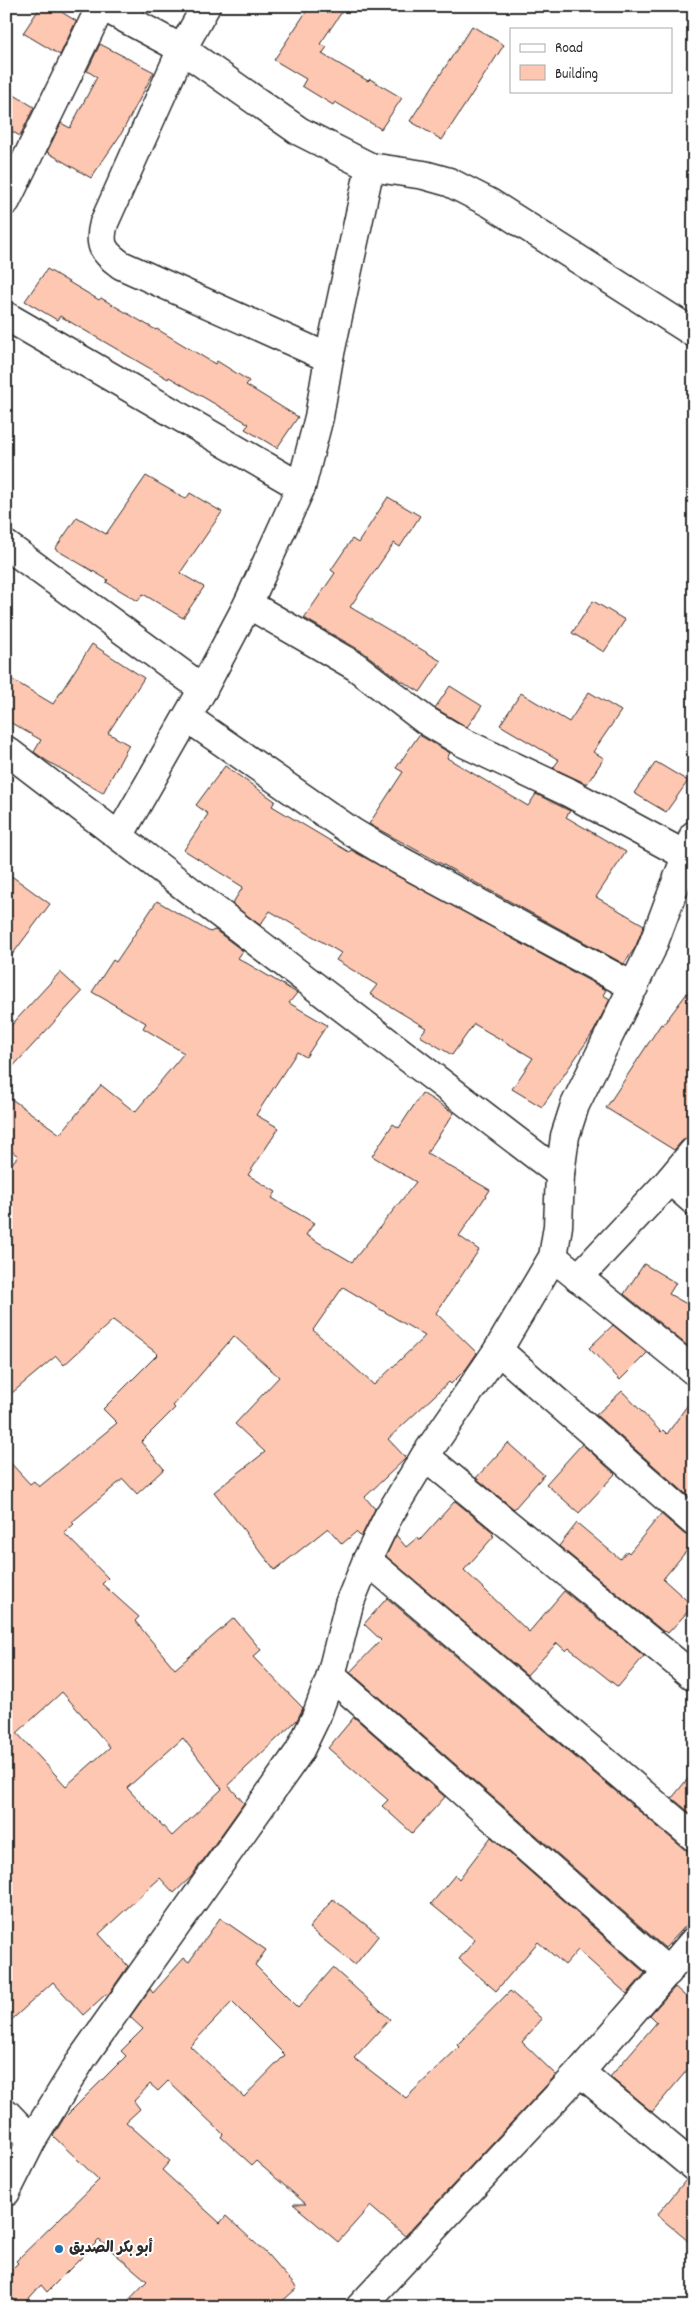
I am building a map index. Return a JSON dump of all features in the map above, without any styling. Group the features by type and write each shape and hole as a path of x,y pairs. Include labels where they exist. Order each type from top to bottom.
{"street":[{"path":"8,189 102,6 182,49 299,132 370,167 424,175 449,182 490,203 694,333"},
{"path":"206,6 182,49 104,223 101,235 102,244 108,255 121,265 329,358"},
{"path":"119,836 188,718 248,604 301,487 319,417 329,358 370,167"},
{"path":"6,316 301,487"},
{"path":"6,545 203,689"},
{"path":"6,2192 32,2140 83,2057 299,1752 316,1717 331,1676 349,1604 367,1560 388,1517 424,1456 498,1350 552,1257 558,1226 560,1174 565,1136 575,1105 651,950 689,845 568,792 462,742 425,720 355,666 248,604"},
{"path":"188,718 352,832 399,860 634,987"},
{"path":"6,750 560,1174"},
{"path":"578,1278 670,1180 694,1151"},
{"path":"670,1180 694,1201"},
{"path":"552,1257 694,1371"},
{"path":"498,1350 694,1522"},
{"path":"424,1456 694,1677"},
{"path":"367,1560 694,1837"},
{"path":"331,1676 668,1972"},
{"path":"360,2307 580,2072 694,1941"},
{"path":"580,2072 694,2167"},
{"path":"6,2113 32,2140"}],"building":[{"path":"41,6 52,6 76,21 60,55 23,33"},
{"path":"310,6 346,6 320,44 327,47 322,54 402,98 381,129 335,102 333,105 302,86 306,79 274,60"},
{"path":"472,26 504,45 442,140 410,121"},
{"path":"100,44 154,72 121,134 91,178 47,152 61,123 70,128 97,77 87,71"},
{"path":"6,90 34,107 20,136 6,128"},
{"path":"47,269 99,300 101,298 157,329 215,364 217,361 249,381 246,385 298,417 277,448 245,429 249,424 169,377 168,379 60,316 57,320 25,301"},
{"path":"146,476 186,499 190,493 222,512 180,573 204,587 183,618 143,594 138,601 106,582 108,580 55,549 77,517 106,534"},
{"path":"388,497 420,516 400,547 394,543 350,607 441,661 420,692 397,678 363,652 304,618 335,573 331,570 352,539 358,543"},
{"path":"593,601 625,620 604,652 572,633"},
{"path":"92,644 144,678 108,733 129,745 103,793 34,752 41,740 6,720 6,676 53,704"},
{"path":"450,686 482,706 467,727 435,708"},
{"path":"589,692 621,711 593,752 604,758 587,784 553,768 559,760 500,725 521,693 569,722"},
{"path":"419,735 450,753 447,758 528,806 536,794 570,811 566,817 626,852 596,897 644,925 635,948 624,964 369,824 403,772 396,768"},
{"path":"656,762 688,781 666,812 634,793"},
{"path":"225,766 275,801 272,806 349,852 351,850 606,990 603,995 610,999 594,1031 542,1107 512,1089 533,1058 474,1024 452,1055 420,1036 426,1028 370,994 377,985 336,960 341,953 270,911 260,925 232,904 243,887 184,850 208,814 196,805"},
{"path":"6,872 50,904 6,963"},
{"path":"157,901 210,932 215,930 243,951 238,958 297,993 289,1003 327,1025 306,1057 297,1052 256,1115 279,1128 248,1175 276,1192 272,1198 314,1223 306,1235 352,1262 416,1182 372,1156 393,1124 399,1128 422,1093 454,1113 427,1153 490,1190 459,1236 479,1250 436,1313 477,1353 466,1369 451,1384 449,1382 388,1439 406,1458 365,1497 375,1509 361,1537 356,1532 342,1544 328,1528 275,1570 214,1492 265,1452 235,1424 279,1377 234,1336 173,1406 175,1408 141,1442 164,1469 137,1494 123,1479 72,1522 74,1524 64,1533 108,1578 102,1584 139,1617 135,1621 175,1669 234,1618 261,1650 253,1657 303,1708 297,1720 228,1785 244,1803 191,1877 174,1893 160,1878 99,1934 128,1966 108,1995 106,1994 83,2015 53,1982 6,2025 6,1458 30,1484 34,1481 39,1487 117,1423 103,1409 158,1354 113,1320 64,1365 56,1356 6,1398 6,1171 18,1156 6,1147 6,1095 60,1134 101,1085 135,1112 184,1053 143,1028 146,1023 92,992 113,960 116,962","holes":["343,1287 425,1336 374,1385 313,1330","62,1692 110,1747 66,1786 17,1733","183,1738 222,1789 172,1836 127,1788"]},
{"path":"60,972 82,992 6,1074 6,1031"},
{"path":"694,984 694,1136 682,1141 674,1150 606,1108 661,1024 663,1025"},
{"path":"644,1264 676,1283 669,1294 694,1308 694,1351 624,1294"},
{"path":"613,1325 647,1353 620,1380 589,1348"},
{"path":"622,1391 661,1432 663,1430 667,1434 694,1396 694,1501 596,1415"},
{"path":"508,1443 544,1475 514,1509 476,1478"},
{"path":"582,1444 615,1474 579,1513 546,1484"},
{"path":"455,1501 494,1533 492,1535 494,1536 464,1570 529,1632 564,1591 644,1656 618,1687 569,1648 566,1651 557,1643 527,1675 386,1556 396,1535 406,1547 418,1537 420,1540"},
{"path":"661,1514 684,1534 694,1537 694,1542 663,1579 693,1606 668,1633 664,1632 559,1546 577,1523 620,1559 627,1551 629,1553"},
{"path":"387,1598 684,1849 694,1852 694,1917 665,1948 350,1672 381,1640 364,1624"},
{"path":"354,1717 445,1797 412,1833 382,1806 388,1800 328,1748"},
{"path":"694,1771 694,1816 672,1798"},
{"path":"491,1837 645,1973 627,1994 578,1950 565,1965 538,1942 496,1991 459,1959 475,1940 431,1904 455,1875 459,1879"},
{"path":"333,1899 379,1935 355,1965 309,1928"},
{"path":"220,1918 266,1950 255,1965 298,2008 333,1968 390,2019 354,2058 406,2098 459,2047 457,2045 510,1991 542,2019 522,2042 556,2075 405,2236 370,2206 338,2242 293,2204 306,2204 256,2161 252,2165 221,2137 223,2134 168,2081 158,2091 150,2084 134,2101 140,2109 126,2122 170,2161 162,2170 220,2223 226,2216 267,2254 297,2288 276,2307 122,2307 147,2281 99,2240 47,2292 41,2285 21,2307 6,2307 6,2275 18,2263 16,2261 99,2180 53,2136 64,2118 126,2056 121,2051 143,2029 130,2017 150,1989 153,1993 184,1958 189,1962","holes":["232,2002 285,2055 244,2097 190,2046"]},
{"path":"675,1987 694,2004 694,2062 652,2112 610,2077 657,2022 650,2015"},
{"path":"686,2180 694,2182 694,2246 657,2215"}],"place":[{"name":"أبو بكر الصديق","path":"59,2249"}]}
